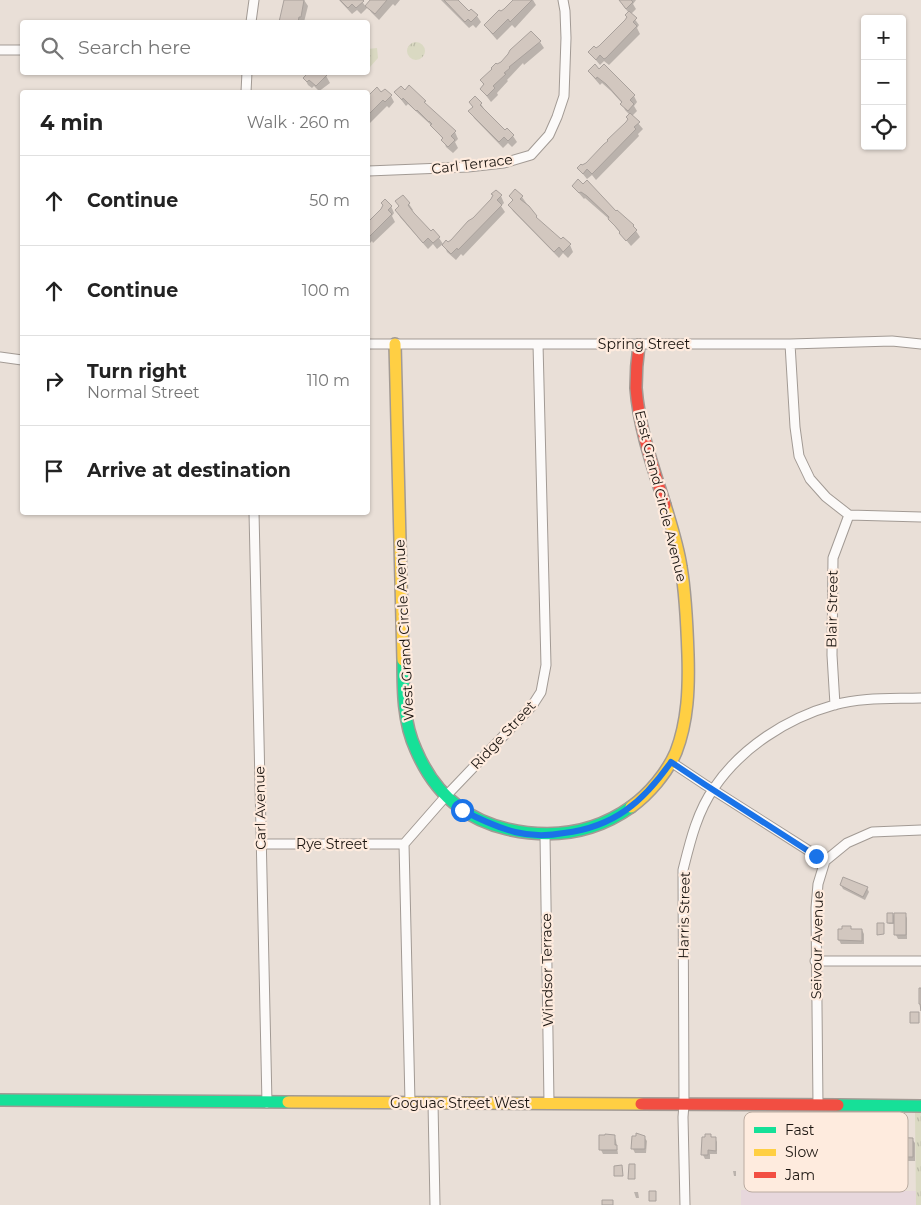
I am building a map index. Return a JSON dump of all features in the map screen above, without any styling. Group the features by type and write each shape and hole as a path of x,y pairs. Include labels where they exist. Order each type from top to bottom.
{"street":[{"path":"250,20 254,0"},
{"name":"Carl Terrace","path":"370,171 468,167 504,163 531,155 549,135 558,117 564,96 566,38 563,0"},
{"path":"0,50 20,50"},
{"path":"246,90 247,75"},
{"name":"Spring Street","path":"370,344 639,345 892,341 921,344"},
{"name":"West Grand Circle Avenue","path":"395,344 403,667 406,718 412,743 426,770 446,796 462,810 489,823 516,832 545,836"},
{"name":"Ridge Street","path":"404,844 446,796 532,706 541,692 546,665 538,344"},
{"path":"790,344 795,427 799,456 810,480 826,497 848,515 921,517"},
{"name":"East Grand Circle Avenue","path":"545,836 585,831 611,821 637,802 656,784 671,762 683,729 689,687 687,619 681,566 644,435 638,404 636,378 639,345"},
{"path":"0,357 20,360"},
{"name":"Carl Avenue","path":"254,515 267,1103"},
{"name":"Blair Street","path":"835,705 832,647 833,558 848,515"},
{"name":"Harris Street","path":"684,1205 683,870 690,841 713,789 732,766 746,754 778,729 807,715 835,705 869,699 921,698"},
{"path":"671,762 824,861 847,843 872,832 921,830"},
{"name":"Windsor Terrace","path":"545,836 549,1103"},
{"name":"Rye Street","path":"260,844 404,844"},
{"path":"404,844 410,1102"},
{"name":"Seivour Avenue","path":"818,1105 816,908 818,884 824,861"},
{"path":"816,961 921,961"},
{"name":"Goguac Street West","path":"0,1100 921,1106"},
{"path":"433,1103 435,1205"}],"shaded area":[{"path":"741,1190 744,1190 744,1192 916,1191 916,1205 741,1205"}],"green space":[{"path":"412,42 420,42 425,47 423,58 412,60 407,55 407,47"},
{"path":"377,48 378,58 370,67 370,49"},
{"path":"915,1113 921,1113 921,1205 916,1205"}],"building":[{"path":"284,0 304,0 301,17 299,17 298,20 279,20"},
{"path":"340,0 364,1 356,8 352,4 348,8"},
{"path":"370,0 387,0 375,14 365,6"},
{"path":"444,0 458,0 469,11 471,9 478,15 471,22 468,19 465,22"},
{"path":"513,0 532,0 510,22 508,19 493,34 484,25 499,10 504,9"},
{"path":"619,0 631,0 633,2 626,9"},
{"path":"629,11 637,18 633,22 637,26 606,58 604,59 600,55 596,60 588,52 594,46 596,48 599,46 625,20 627,17 625,15"},
{"path":"531,31 541,41 509,67 504,73 506,74 493,86 495,88 487,96 480,89 484,84 480,80 496,63 501,62 510,50"},
{"path":"595,64 599,69 604,64 635,95 630,100 634,104 628,111 620,104 622,102 606,84 597,77 596,79 588,71"},
{"path":"306,75 327,75 316,86 303,78"},
{"path":"409,85 426,101 424,102 456,131 451,136 455,140 448,147 441,140 443,138 430,125 432,124 394,92 401,86 405,90"},
{"path":"377,87 381,92 385,89 392,95 385,102 383,100 370,113 370,94"},
{"path":"475,96 482,103 480,105 505,130 507,128 514,135 508,141 504,137 499,142 468,111 473,107 469,102"},
{"path":"630,113 640,122 634,127 636,129 592,174 587,169 583,174 577,168 581,164 586,163 608,141 626,122 628,119 626,117"},
{"path":"578,179 583,184 587,180 616,211 634,225 637,230 626,241 608,219 609,217 587,196 581,192 579,193 572,186"},
{"path":"515,189 523,196 520,199 529,206 536,217 561,239 563,237 571,244 563,252 559,247 554,252 508,205 513,200 509,196"},
{"path":"496,190 502,195 497,200 502,205 458,250 457,248 451,254 442,245 446,240 448,242 451,240 473,218 491,199 493,195 491,194"},
{"path":"403,195 410,203 408,205 414,213 431,231 433,229 440,237 433,243 428,238 423,243 395,210 399,206 395,201"},
{"path":"385,199 392,206 388,210 392,214 370,236 370,220 381,209 383,205 381,203"},
{"path":"843,877 868,887 863,897 840,885"},
{"path":"887,913 893,913 893,923 887,923"},
{"path":"894,913 906,913 906,935 894,935"},
{"path":"877,923 884,923 884,934 877,935"},
{"path":"842,926 851,926 851,929 862,929 862,941 838,940 838,929 842,929"},
{"path":"919,988 921,988 921,1011 919,1004"},
{"path":"910,1012 919,1012 919,1023 910,1023"},
{"path":"636,1133 645,1136 645,1149 631,1149 632,1136 636,1136"},
{"path":"705,1134 711,1134 711,1137 716,1137 716,1151 708,1150 708,1155 701,1155 702,1137 705,1137"},
{"path":"599,1135 615,1135 617,1150 599,1150"},
{"path":"908,1138 913,1138 913,1157 908,1157"},
{"path":"629,1164 635,1164 635,1179 628,1179"},
{"path":"622,1165 623,1176 614,1176 614,1166"},
{"path":"649,1191 656,1191 656,1201 649,1201"},
{"path":"602,1200 613,1200 613,1205 602,1205"}],"traffic: fast":[{"path":"403,660 406,717 416,750 439,788 470,815 507,829 540,834 556,834 571,832 602,823 631,807"},
{"path":"0,1100 288,1102"},
{"path":"838,1105 921,1106"}],"traffic: slow":[{"path":"395,344 403,660"},
{"path":"631,807 644,796 668,768 680,740 687,704 688,655 684,589 678,551 665,505"},
{"path":"288,1102 641,1104"}],"traffic: jam":[{"path":"639,345 636,388 640,418 665,505"},
{"path":"641,1104 838,1105"}],"route":[{"path":"462,810 489,823 516,832 545,836 585,831 611,821 637,802 656,784 671,762 816,856"}]}
